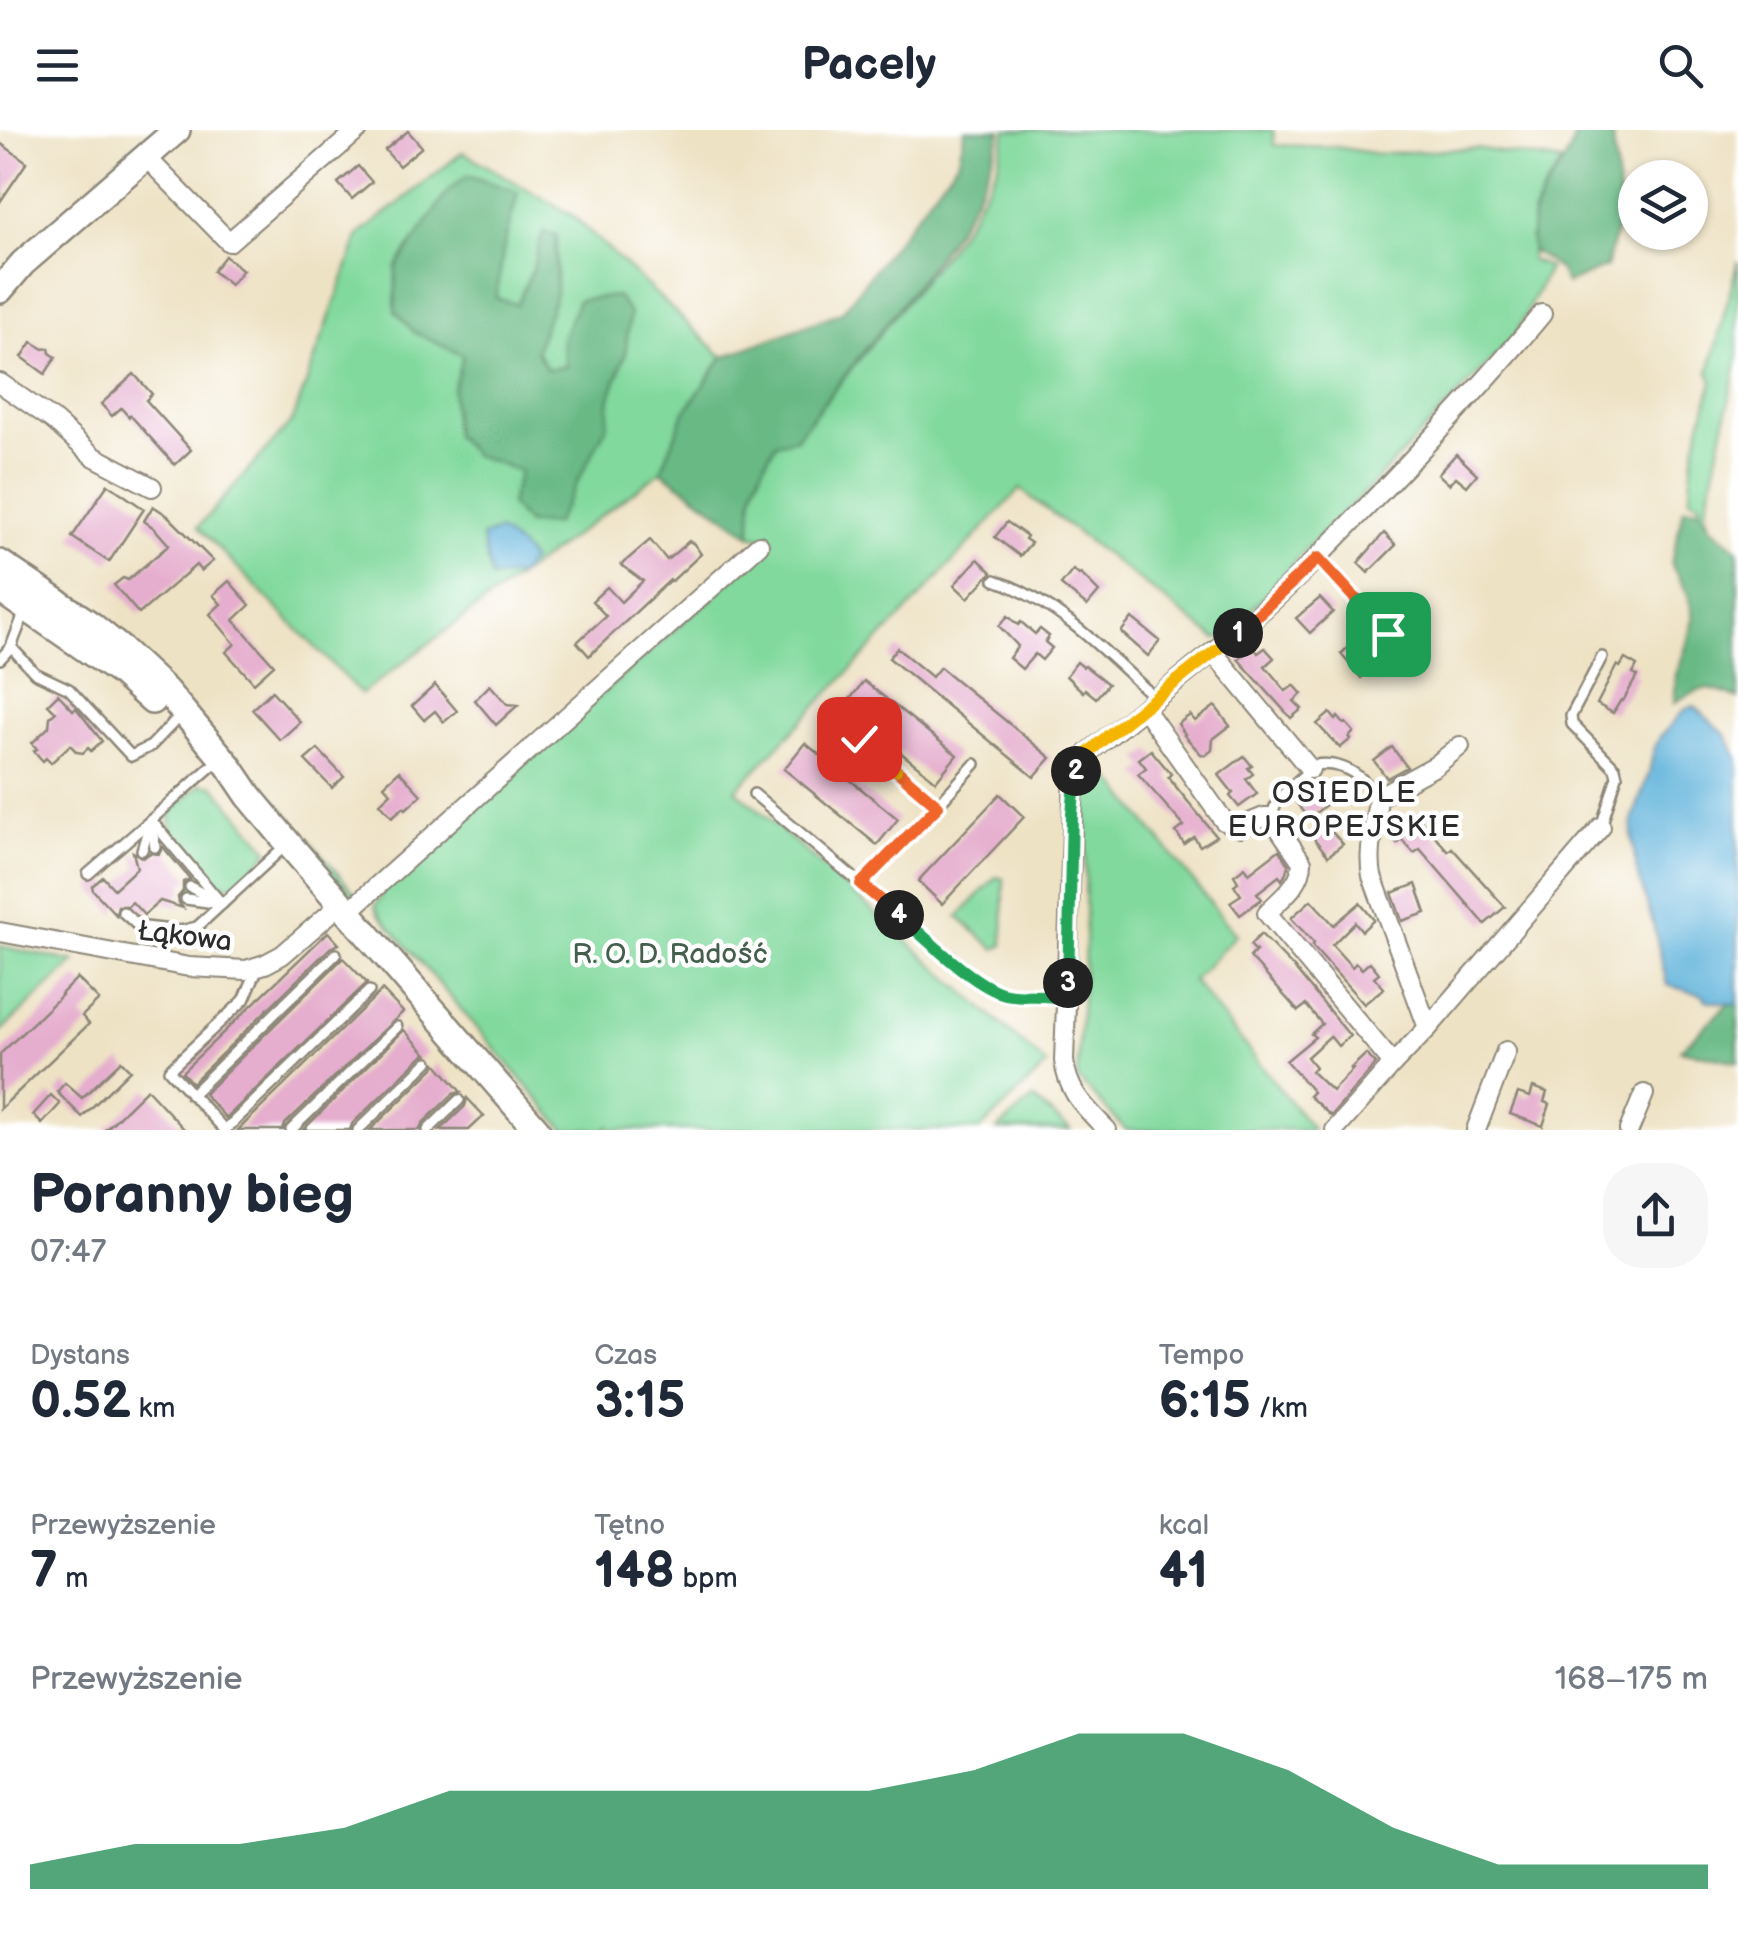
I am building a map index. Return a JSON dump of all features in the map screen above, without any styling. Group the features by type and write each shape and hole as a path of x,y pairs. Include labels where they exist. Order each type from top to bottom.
{"main road":[{"path":"1,286 177,130"},
{"path":"3,571 26,608 181,719 537,1130"},
{"path":"3,571 90,624 122,650 166,692 181,719"}],"street":[{"path":"146,157 228,242 358,130"},
{"path":"1107,1130 1072,1090 1064,1061 1074,774 1089,752 1249,624 1318,558 1486,382 1542,314"},
{"path":"0,383 53,420 93,456 152,487"},
{"name":"Łąkowa","path":"0,932 189,967 258,967 346,907 759,545"},
{"path":"1213,652 1310,769"},
{"path":"1150,702 1224,821 1240,826 1271,818 1302,862 1298,880 1267,913 1393,1064"},
{"path":"1428,1028 1369,860 1378,797 1435,766 1460,746"},
{"path":"1335,1130 1601,827"},
{"path":"1476,1130 1506,1051"},
{"path":"1629,1130 1644,1094"}],"lane":[{"path":"1318,558 1388,634"},
{"path":"995,580 1019,588 1091,638 1150,702"},
{"path":"0,659 12,647 26,608"},
{"path":"12,647 35,673 69,689 131,756 151,746 181,719"},
{"path":"1601,827 1618,776 1615,768 1572,724 1572,716 1602,656"},
{"path":"836,720 938,806"},
{"path":"88,874 222,764"},
{"path":"861,884 975,764"},
{"path":"1271,818 1278,799 1315,765 1338,764 1369,784 1378,797"},
{"path":"754,794 978,981 1003,994 1068,1000"},
{"path":"151,820 155,848"},
{"path":"142,850 151,820"},
{"path":"151,820 222,904"},
{"path":"123,912 145,927 196,927 288,843"},
{"path":"190,887 222,904"},
{"path":"186,899 222,904"},
{"path":"191,1094 336,954"},
{"path":"258,967 244,1000 169,1070 226,1130 369,991"},
{"path":"291,1130 397,1028"},
{"path":"358,1130 428,1062"},
{"path":"428,1130 459,1100"}],"green space":[{"path":"965,130 1001,130 972,203 929,268 796,438 776,443 755,487 751,535 661,471 684,413 723,357 842,312 959,159"},
{"name":"R. O. D. Radość","path":"1006,130 1273,130 1274,145 1336,147 1378,154 1476,148 1562,162 1539,199 1533,217 1530,260 1549,268 1514,337 1306,549 1227,637 1216,639 1020,489 736,790 1047,1065 980,1130 612,1130 608,1126 605,1130 565,1130 378,913 375,906 382,895 379,891 772,541 751,535 751,507 758,477 776,443 796,438 947,250 997,168"},
{"path":"1576,130 1612,130 1618,225 1606,267 1566,284 1559,269 1532,251 1531,231 1540,200 1571,147"},
{"path":"463,152 572,215 723,357 684,413 661,471 361,694 198,527 293,420 359,235"},
{"path":"468,175 518,192 496,298 517,304 543,232 556,235 556,293 536,350 547,369 566,366 562,339 578,300 617,296 630,314 625,356 610,397 607,426 555,524 527,524 510,504 520,471 474,455 454,435 452,392 463,356 414,332 395,311 396,268 448,191"},
{"path":"1738,261 1738,359 1706,510 1710,526 1699,508 1701,503 1690,498 1692,469 1713,381 1709,372"},
{"path":"1684,508 1699,508 1710,526 1738,549 1738,699 1705,689 1674,703 1676,675 1693,618 1688,594 1671,564"},
{"path":"1086,747 1236,935 1193,981 1313,1130 1126,1130 1077,1078 1085,948"},
{"path":"202,783 213,785 269,850 230,886 213,882 173,837 169,813"},
{"path":"265,788 357,896 351,898 260,792"},
{"path":"996,877 1004,879 1003,946 995,949 958,917"},
{"path":"0,946 75,962 0,1032"},
{"path":"1728,1004 1738,1005 1738,1062 1680,1050"},
{"path":"1033,1099 1071,1130 997,1130"}],"water":[{"path":"499,531 531,560 519,576 491,578 482,537"},
{"path":"1694,706 1726,735 1738,759 1738,1005 1706,1000 1703,995 1667,985 1632,840 1632,821 1654,749 1684,710"}],"building":[{"path":"408,131 422,147 399,166 385,150"},
{"path":"0,143 27,162 0,202"},
{"path":"358,166 372,182 352,199 338,183"},
{"path":"225,256 243,270 230,285 213,271"},
{"path":"32,342 49,348 56,357 45,374 22,357"},
{"path":"134,374 152,394 146,400 191,450 175,465 130,415 121,408 112,416 101,404"},
{"path":"1456,454 1477,474 1467,486 1456,477 1449,484 1438,474"},
{"path":"108,484 144,509 109,562 72,537"},
{"path":"153,506 213,561 201,571 196,565 139,614 114,585 123,578 128,580 169,545 144,521"},
{"path":"1007,522 1031,543 1020,556 995,537"},
{"path":"1384,533 1396,545 1368,573 1358,563"},
{"path":"650,540 667,560 689,541 701,554 589,656 577,642 606,616 592,601 607,587 621,602 643,581 621,565"},
{"path":"978,559 992,572 968,598 954,585"},
{"path":"1073,570 1099,592 1087,606 1061,585"},
{"path":"229,581 250,605 234,620 274,665 254,683 226,652 235,644 210,614 221,604 213,595"},
{"path":"1320,598 1333,612 1310,633 1296,618"},
{"path":"1008,616 1035,634 1040,629 1049,636 1045,642 1052,648 1042,660 1035,654 1022,669 1009,658 1018,646 999,626"},
{"path":"1132,618 1160,641 1148,656 1121,632"},
{"path":"1351,644 1361,653 1368,646 1381,659 1361,678 1341,654"},
{"path":"1253,647 1258,653 1265,648 1274,658 1265,666 1286,691 1294,685 1302,694 1294,701 1302,709 1291,718 1238,659"},
{"path":"897,648 932,677 940,667 1051,758 1034,777 889,658"},
{"path":"1625,659 1637,666 1633,674 1637,676 1613,713 1597,704 1617,665 1620,667"},
{"path":"1077,662 1108,684 1096,698 1066,676"},
{"path":"864,681 957,755 936,781 844,707"},
{"path":"435,685 457,711 444,722 435,711 424,720 412,706"},
{"path":"490,685 507,704 518,705 496,725 475,700"},
{"path":"272,691 300,722 280,740 252,709"},
{"path":"58,694 73,710 76,708 102,741 83,753 70,745 51,763 46,758 43,761 32,743 49,727 50,717 56,712 48,704"},
{"path":"1215,706 1230,726 1213,739 1212,750 1201,754 1178,724 1190,715 1195,721"},
{"path":"1330,713 1354,732 1340,748 1317,724"},
{"path":"805,743 898,819 877,845 784,769"},
{"path":"1392,747 1407,767 1387,778 1374,761"},
{"path":"318,749 344,777 332,788 305,760"},
{"path":"1151,750 1216,836 1200,846 1194,837 1184,844 1176,832 1184,826 1138,774 1146,768 1139,759"},
{"path":"1244,756 1253,774 1246,779 1257,794 1239,807 1219,775"},
{"path":"399,771 421,795 392,817 380,803 391,793 384,785"},
{"path":"1319,784 1332,800 1308,819 1296,802"},
{"path":"1000,794 1024,817 942,904 918,881"},
{"path":"1416,814 1505,907 1485,924 1420,849 1414,853 1402,840 1397,844 1390,836"},
{"path":"1326,825 1343,844 1328,856 1312,836"},
{"path":"163,847 190,879 183,882 178,897 183,908 160,901 144,915 132,902 118,906 116,915 92,886 103,877 114,889 137,868 133,852 143,858 150,853 159,854"},
{"path":"1279,850 1289,865 1284,877 1282,880 1279,876 1257,893 1262,899 1240,915 1230,902 1241,895 1234,885 1238,882 1234,875 1245,867 1249,873"},
{"path":"1416,884 1426,913 1402,921 1392,893"},
{"path":"1311,900 1334,925 1360,903 1374,920 1362,931 1355,922 1332,945 1352,967 1356,963 1362,969 1370,962 1379,973 1374,977 1384,988 1364,1004 1291,918"},
{"path":"328,932 339,944 330,948 192,1083 182,1072"},
{"path":"1261,934 1350,1036 1338,1046 1330,1036 1307,1057 1315,1067 1311,1071 1332,1091 1366,1054 1376,1064 1331,1116 1309,1096 1313,1092 1286,1061 1315,1037 1311,1034 1322,1024 1306,1005 1298,1011 1250,957 1256,951 1250,945"},
{"path":"343,958 367,983 226,1118 204,1094"},
{"path":"77,978 99,1000 82,1016 89,1024 0,1109 0,1054"},
{"path":"382,990 403,1012 283,1130 238,1130"},
{"path":"404,1030 427,1054 350,1130 303,1130"},
{"path":"121,1061 130,1070 82,1117 57,1092 65,1083 82,1098"},
{"path":"436,1063 461,1092 453,1094 420,1130 370,1130 434,1068"},
{"path":"1533,1087 1547,1092 1544,1102 1550,1104 1543,1126 1510,1114 1518,1093 1530,1097"},
{"path":"147,1089 185,1130 105,1130"},
{"path":"51,1095 60,1104 42,1124 33,1115"},
{"path":"467,1098 484,1116 469,1130 440,1130 465,1106"}],"waterway":[{"path":"98,181 155,130"}],"district":[{"name":"OSIEDLE EUROPEJSKIE","path":"1345,809"}],"route":[{"path":"859,739 938,806 861,884 978,981 1003,994 1068,1000 1074,774 1089,752 1249,624 1318,558 1388,634"}]}
